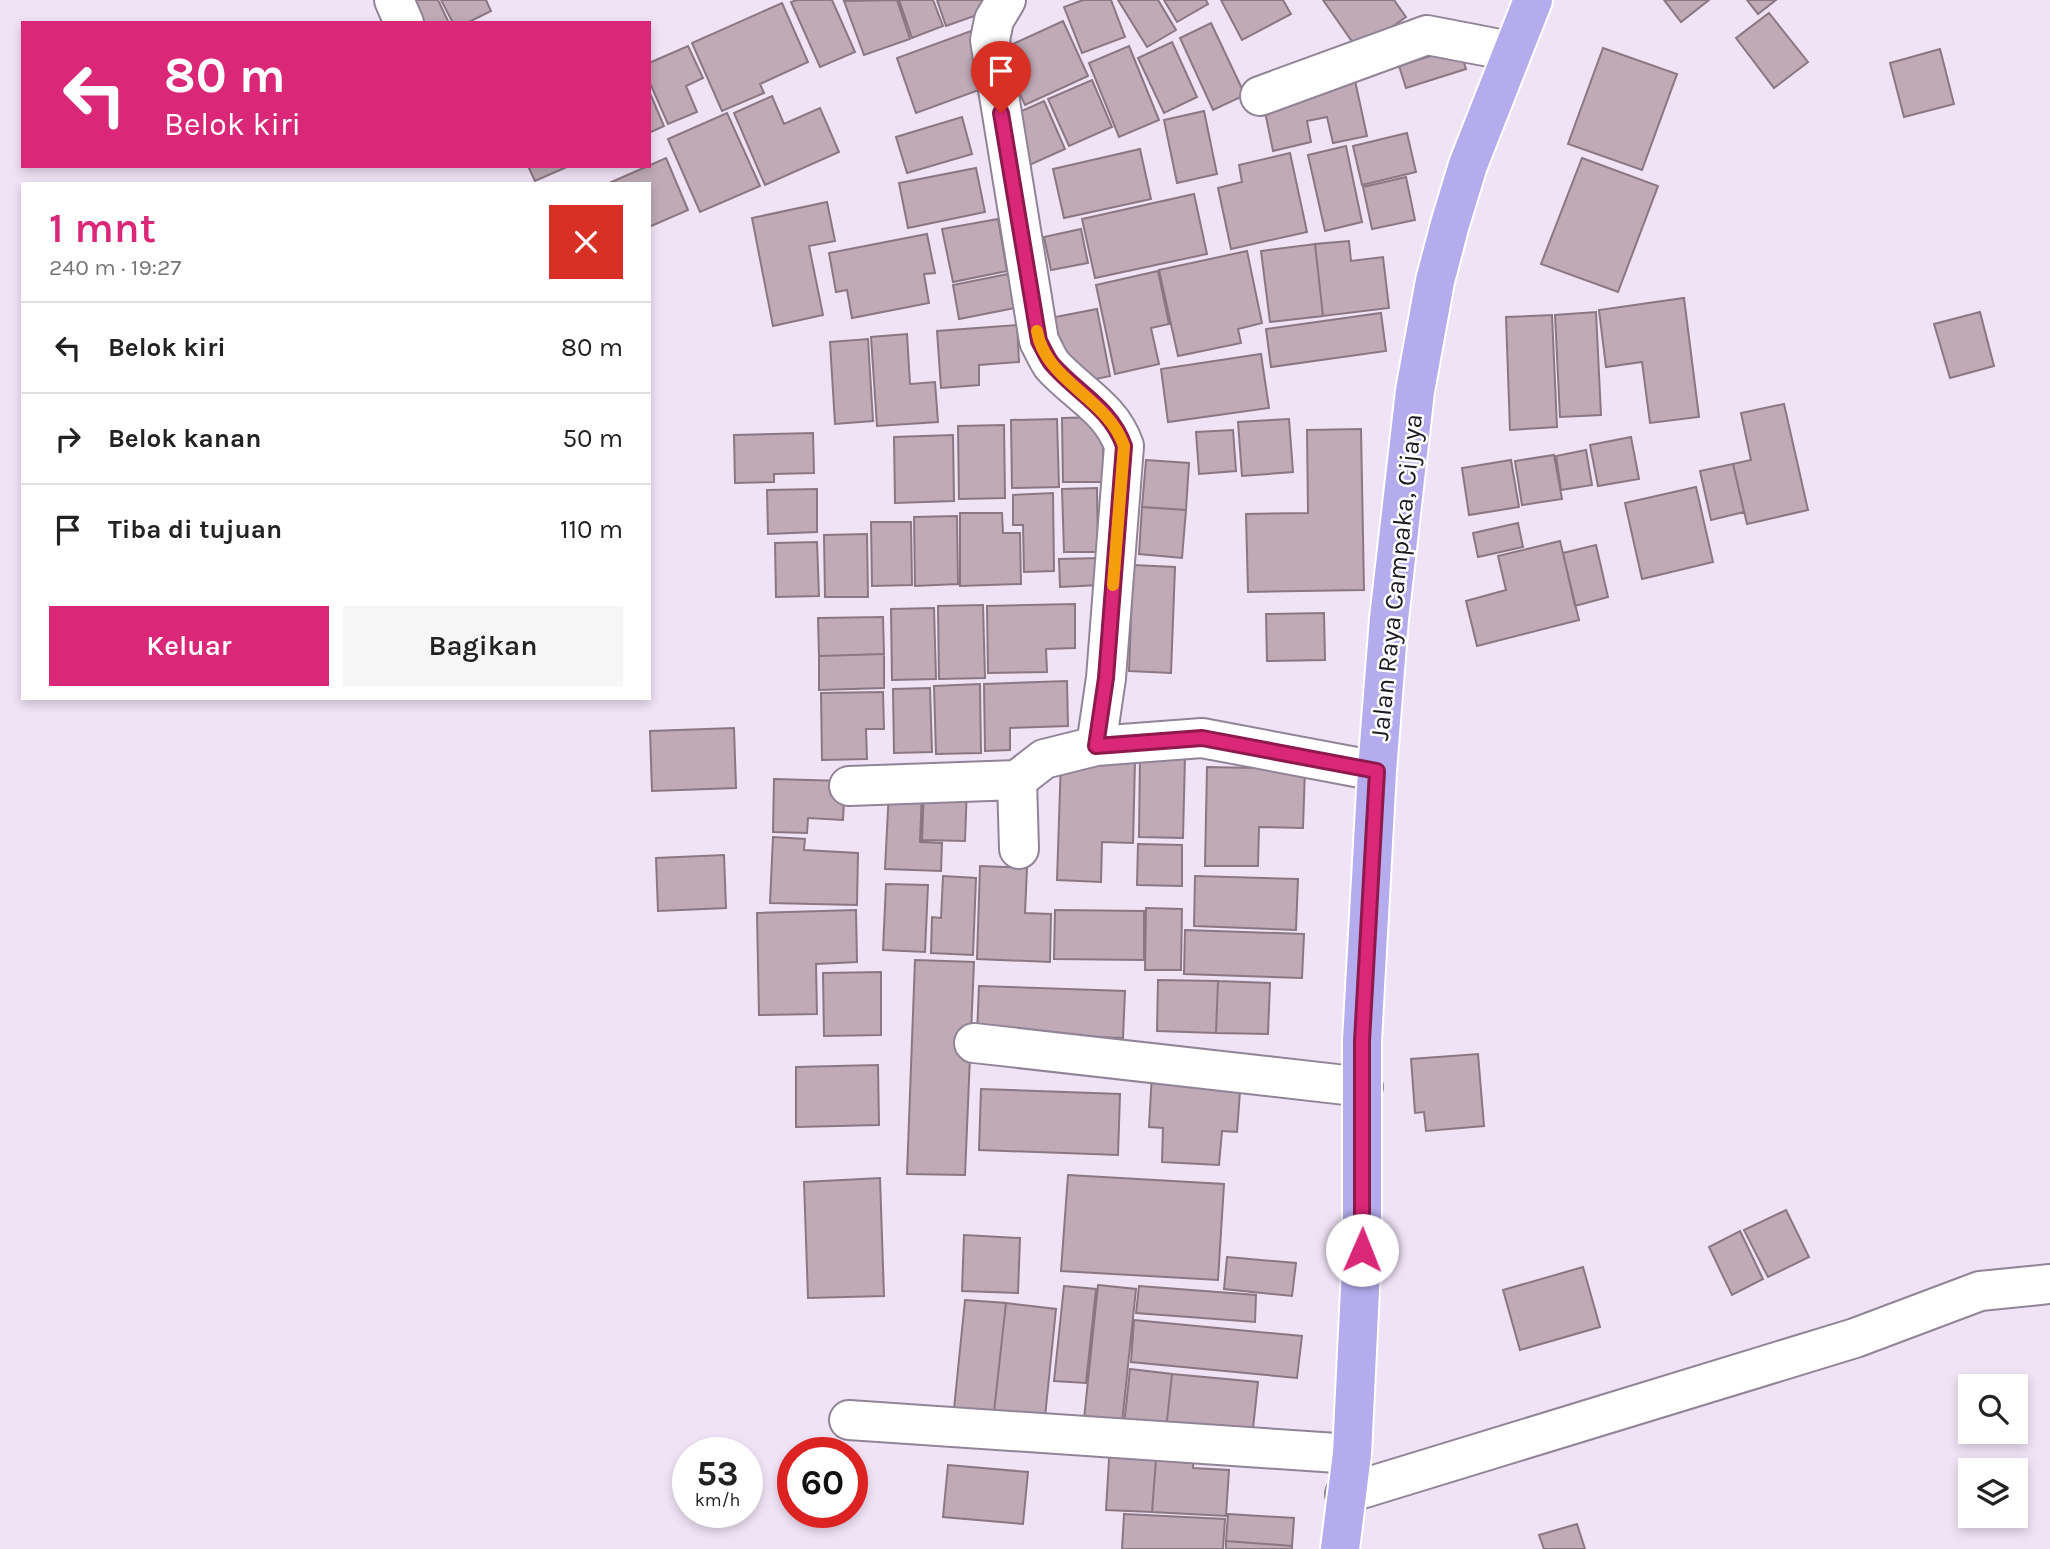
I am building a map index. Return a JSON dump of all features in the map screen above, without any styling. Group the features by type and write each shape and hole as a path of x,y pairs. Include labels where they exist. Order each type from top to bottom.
{"main road":[{"name":"Jalan Raya Campaka, Cijaya","path":"1340,1549 1352,1454 1362,1250 1362,1041 1377,771 1415,391 1433,295 1468,165 1510,51 1533,0"}],"street":[{"path":"394,0 403,21"},
{"path":"1006,0 994,20 990,40 1039,341 1051,363 1106,412 1119,430 1124,446 1106,678 1096,746"},
{"path":"1260,96 1427,35 1510,51"},
{"path":"849,786 1017,780 1044,759 1096,746 1202,738 1377,771"},
{"path":"1017,780 1019,849"},
{"path":"974,1043 1363,1087"},
{"path":"1345,1494 1855,1338 1980,1291 2050,1284"},
{"path":"849,1420 1352,1454"}],"building":[{"path":"396,0 438,0 448,21 406,21"},
{"path":"441,0 486,0 491,11 471,21 452,21"},
{"path":"832,0 855,52 820,67 791,2"},
{"path":"897,0 910,39 864,55 844,1"},
{"path":"899,0 933,0 943,26 912,38"},
{"path":"937,0 994,0 997,8 946,26"},
{"path":"1083,0 1111,0 1125,37 1082,53 1064,7"},
{"path":"1118,0 1158,0 1176,30 1147,47"},
{"path":"1164,0 1206,0 1208,4 1177,22"},
{"path":"1221,0 1283,0 1291,14 1242,40"},
{"path":"1323,0 1394,0 1406,17 1358,50"},
{"path":"1664,0 1709,0 1681,22"},
{"path":"1747,0 1776,0 1758,14"},
{"path":"782,3 808,62 760,84 764,93 722,111 692,43"},
{"path":"1769,13 1808,62 1774,88 1736,38"},
{"path":"1063,21 1088,76 1025,105 1000,50"},
{"path":"1211,23 1245,95 1213,110 1180,38"},
{"path":"971,31 990,86 916,113 897,58"},
{"path":"1172,42 1197,97 1164,113 1138,58"},
{"path":"688,46 703,78 686,86 697,112 668,124 651,86 651,62"},
{"path":"1129,46 1159,120 1119,137 1089,63"},
{"path":"1459,47 1466,69 1406,88 1399,66"},
{"path":"1603,48 1677,74 1642,170 1568,144"},
{"path":"1940,49 1954,104 1904,117 1890,63"},
{"path":"1354,76 1367,136 1333,143 1327,117 1307,121 1311,142 1273,151 1262,97"},
{"path":"1092,80 1112,127 1069,146 1048,99"},
{"path":"651,96 664,126 651,132"},
{"path":"772,96 784,124 820,108 839,152 765,185 734,113"},
{"path":"1044,101 1065,149 1025,167 1004,119"},
{"path":"1204,111 1217,174 1177,183 1164,120"},
{"path":"727,113 760,186 700,212 668,139"},
{"path":"962,117 972,154 907,173 896,137"},
{"path":"1407,133 1416,172 1362,185 1353,146"},
{"path":"1346,146 1362,222 1325,231 1308,155"},
{"path":"1140,149 1151,199 1064,218 1053,169"},
{"path":"1290,153 1307,232 1231,249 1218,188 1242,182 1239,165"},
{"path":"666,158 688,210 651,226 651,182 612,182 643,168 651,168 651,165"},
{"path":"1582,158 1658,186 1618,292 1541,264"},
{"path":"529,168 564,168 535,181"},
{"path":"976,168 985,212 908,228 899,183"},
{"path":"1406,177 1415,220 1372,229 1363,187"},
{"path":"1194,194 1207,254 1095,278 1082,219"},
{"path":"827,202 835,241 809,246 823,315 773,326 752,218"},
{"path":"998,219 1007,271 953,282 942,229"},
{"path":"1081,229 1088,263 1051,270 1044,237"},
{"path":"927,234 935,273 924,274 929,303 852,318 847,290 836,292 829,253"},
{"path":"1349,241 1351,261 1383,257 1389,308 1323,316 1315,244"},
{"path":"1315,244 1323,316 1270,322 1261,251"},
{"path":"1247,251 1262,323 1238,329 1241,343 1178,356 1159,270"},
{"path":"1158,271 1169,324 1151,328 1159,364 1115,374 1096,285"},
{"path":"1008,274 1015,308 959,319 953,285"},
{"path":"1684,298 1699,417 1650,423 1642,362 1606,367 1599,310"},
{"path":"1097,309 1110,376 1082,382 1060,370 1050,318"},
{"path":"1596,312 1601,415 1560,417 1555,315"},
{"path":"1980,312 1994,366 1950,378 1934,324"},
{"path":"1381,313 1386,351 1271,367 1266,329"},
{"path":"1552,315 1557,427 1510,430 1506,317"},
{"path":"1017,325 1019,362 979,365 979,385 941,388 937,331"},
{"path":"907,334 910,384 935,382 938,422 877,426 871,337"},
{"path":"868,339 873,421 835,424 830,342"},
{"path":"1261,354 1269,408 1168,422 1161,369"},
{"path":"1784,404 1808,510 1747,524 1733,464 1751,460 1741,413"},
{"path":"1102,417 1104,482 1063,482 1062,418"},
{"path":"1057,419 1059,487 1012,488 1011,420"},
{"path":"1289,419 1293,472 1242,476 1238,422"},
{"path":"1004,425 1005,498 959,499 958,426"},
{"path":"1361,429 1364,590 1248,592 1246,514 1308,513 1307,430"},
{"path":"1233,430 1236,471 1199,474 1196,432"},
{"path":"813,433 814,473 774,474 774,482 735,483 734,435"},
{"path":"953,435 954,501 895,503 894,437"},
{"path":"1631,437 1639,479 1598,486 1590,445"},
{"path":"1586,450 1592,485 1561,490 1556,456"},
{"path":"1554,455 1562,499 1522,505 1515,461"},
{"path":"1146,460 1189,463 1186,510 1142,507"},
{"path":"1511,460 1519,507 1469,515 1462,468"},
{"path":"1733,464 1744,512 1711,520 1700,471"},
{"path":"1696,487 1713,562 1642,579 1625,503"},
{"path":"1097,488 1098,552 1064,552 1062,489"},
{"path":"817,489 817,532 768,534 767,490"},
{"path":"1053,493 1054,571 1024,572 1023,525 1013,525 1013,495"},
{"path":"1142,507 1186,510 1182,558 1139,554"},
{"path":"960,513 1002,513 1003,533 1020,533 1021,584 960,586"},
{"path":"957,516 958,584 915,586 914,517"},
{"path":"871,522 911,522 912,585 872,586"},
{"path":"1518,523 1523,547 1478,557 1473,533"},
{"path":"867,534 868,597 825,597 824,535"},
{"path":"1560,541 1579,620 1477,646 1466,601 1506,590 1498,556"},
{"path":"817,542 819,596 776,597 775,543"},
{"path":"1596,545 1608,597 1575,606 1563,553"},
{"path":"1099,558 1100,585 1060,587 1059,559"},
{"path":"1133,565 1175,567 1171,673 1129,671"},
{"path":"1075,604 1075,648 1046,649 1047,672 988,673 987,606"},
{"path":"983,605 985,678 939,679 938,606"},
{"path":"934,608 936,679 892,680 891,609"},
{"path":"1324,613 1325,660 1267,661 1266,614"},
{"path":"883,617 884,654 819,656 818,618"},
{"path":"884,654 884,688 819,690 819,656"},
{"path":"1067,681 1068,726 1010,728 1010,750 985,751 984,684"},
{"path":"980,684 981,753 936,754 934,686"},
{"path":"930,688 932,752 894,753 893,689"},
{"path":"883,692 884,729 866,729 867,759 822,760 821,693"},
{"path":"734,728 736,788 652,791 650,731"},
{"path":"1140,755 1185,756 1183,838 1139,837"},
{"path":"1061,760 1135,761 1133,843 1102,842 1101,882 1057,880"},
{"path":"1207,767 1305,769 1303,828 1259,827 1258,866 1205,866"},
{"path":"774,779 845,781 843,820 808,818 807,833 773,832"},
{"path":"924,785 967,786 965,841 922,840"},
{"path":"889,790 922,791 920,842 942,843 941,871 885,869"},
{"path":"773,837 805,839 804,850 858,853 857,905 770,903"},
{"path":"1138,844 1182,845 1182,886 1137,885"},
{"path":"724,855 726,908 658,911 656,858"},
{"path":"980,866 1027,868 1025,913 1051,914 1050,962 977,959"},
{"path":"943,876 976,878 973,955 931,953 932,917 941,918"},
{"path":"1195,876 1298,879 1296,930 1194,926"},
{"path":"886,884 928,885 925,952 883,950"},
{"path":"1146,908 1182,909 1181,970 1145,970"},
{"path":"856,910 857,962 816,964 817,1014 759,1015 757,913"},
{"path":"1055,910 1144,911 1144,960 1054,959"},
{"path":"1185,930 1304,934 1302,978 1184,974"},
{"path":"915,960 974,962 965,1175 907,1174"},
{"path":"881,972 881,1035 824,1036 823,973"},
{"path":"1158,980 1218,981 1216,1033 1157,1031"},
{"path":"1218,981 1270,983 1268,1034 1216,1033"},
{"path":"979,986 1125,991 1123,1038 977,1033"},
{"path":"1478,1054 1484,1126 1426,1131 1424,1112 1415,1113 1411,1059"},
{"path":"878,1065 879,1125 796,1127 796,1067"},
{"path":"1152,1073 1241,1078 1237,1132 1222,1131 1219,1165 1162,1162 1163,1128 1149,1127"},
{"path":"981,1089 1120,1094 1118,1155 979,1150"},
{"path":"1068,1175 1224,1184 1218,1280 1061,1271"},
{"path":"880,1178 884,1296 808,1298 804,1182"},
{"path":"1786,1210 1809,1257 1768,1277 1744,1230"},
{"path":"1740,1231 1763,1279 1732,1295 1709,1247"},
{"path":"964,1235 1020,1238 1018,1293 962,1291"},
{"path":"1227,1257 1296,1263 1292,1296 1224,1289"},
{"path":"1583,1267 1600,1327 1520,1350 1503,1290"},
{"path":"1098,1285 1136,1289 1122,1423 1084,1419"},
{"path":"1064,1286 1096,1289 1086,1383 1054,1381"},
{"path":"1139,1286 1256,1295 1255,1322 1136,1313"},
{"path":"965,1300 1006,1303 994,1412 954,1409"},
{"path":"1006,1303 1056,1309 1045,1417 994,1412"},
{"path":"1134,1320 1302,1336 1297,1378 1131,1362"},
{"path":"1130,1369 1172,1374 1166,1430 1124,1425"},
{"path":"1172,1374 1258,1382 1252,1438 1166,1430"},
{"path":"1110,1443 1157,1446 1152,1512 1106,1510"},
{"path":"1157,1446 1194,1448 1193,1468 1229,1470 1226,1516 1152,1512"},
{"path":"948,1465 1028,1472 1023,1524 943,1517"},
{"path":"1124,1514 1225,1519 1223,1549 1122,1549"},
{"path":"1228,1514 1294,1518 1292,1546 1226,1541"},
{"path":"1577,1524 1585,1549 1544,1549 1539,1535"},
{"path":"1226,1541 1292,1546 1292,1549 1226,1549"}],"slow traffic":[{"path":"1037,331 1039,341 1051,363 1106,412 1119,430 1124,446 1113,585"}],"route":[{"path":"1001,113 1039,341 1051,363 1106,412 1119,430 1124,446 1106,678 1096,746 1202,738 1377,771 1362,1041 1362,1250"}]}
